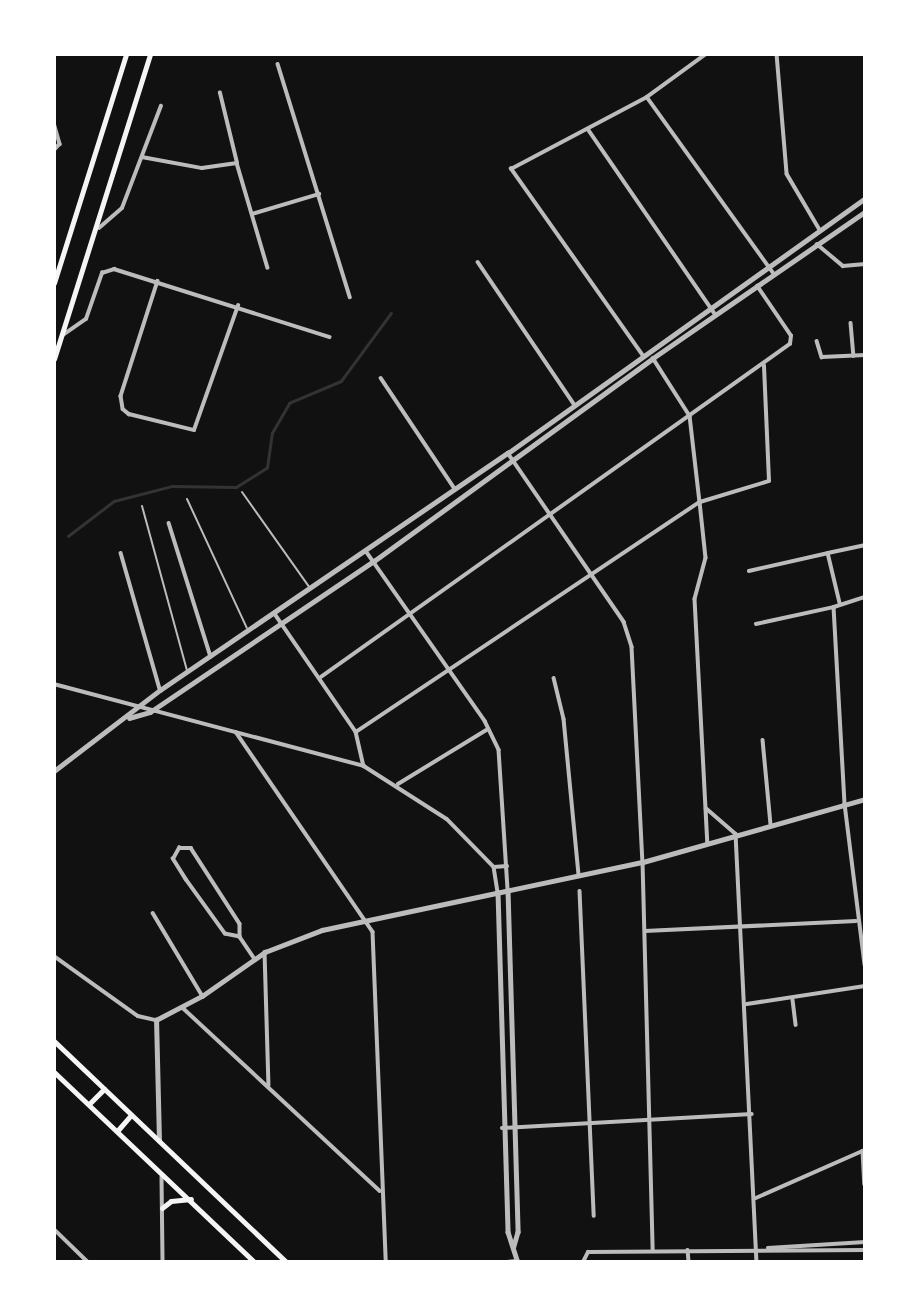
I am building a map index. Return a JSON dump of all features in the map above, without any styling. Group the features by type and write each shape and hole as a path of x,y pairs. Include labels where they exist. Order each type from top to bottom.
{"main road":[{"path":"54,283 126,54"},
{"path":"54,359 99,228 150,54"},
{"path":"54,1041 286,1262"},
{"path":"54,1072 162,1171 254,1262"},
{"path":"90,1103 104,1089"},
{"path":"118,1130 131,1115"},
{"path":"162,1208 171,1201 191,1199"}],"street":[{"path":"643,356 511,169 647,97 706,54"},
{"path":"777,54 787,174 820,230"},
{"path":"278,64 350,297"},
{"path":"220,93 237,163 268,268"},
{"path":"647,97 774,274"},
{"path":"99,228 122,208 161,106"},
{"path":"54,123 60,144 54,151"},
{"path":"587,129 716,315"},
{"path":"142,157 202,168 237,163"},
{"path":"252,214 319,194"},
{"path":"54,771 129,718 137,707 160,690 249,632 508,453 767,265 865,198"},
{"path":"129,718 150,712 374,561 653,358 865,212"},
{"path":"817,244 843,266 865,264"},
{"path":"478,262 580,412"},
{"path":"62,336 86,318 107,270 158,281 330,337"},
{"path":"158,281 121,396 123,409 129,414 194,430 238,306"},
{"path":"321,677 764,366 792,340 757,286"},
{"path":"851,323 854,356"},
{"path":"817,341 822,357 865,355"},
{"path":"653,358 690,416 700,502 705,558 695,599 708,843"},
{"path":"356,732 700,502 771,478 764,366"},
{"path":"382,379 455,489"},
{"path":"508,453 624,622 632,647 652,1119 653,1250"},
{"path":"169,523 211,657"},
{"path":"749,571 865,545"},
{"path":"366,551 412,614 499,750 508,890 518,1232 514,1247"},
{"path":"121,553 160,690"},
{"path":"828,553 840,603"},
{"path":"756,624 834,607 865,597"},
{"path":"834,607 845,804 856,921 865,965"},
{"path":"275,614 321,677 356,732 364,766"},
{"path":"554,678 565,719 579,875"},
{"path":"54,684 150,712 364,766 447,819 494,867 498,892 502,1128 508,1232 518,1261 507,1262"},
{"path":"397,785 488,729"},
{"path":"236,732 367,919 373,932 386,1262"},
{"path":"764,740 771,824"},
{"path":"54,956 138,1016 156,1020 202,996 265,951 367,919 643,862 865,799"},
{"path":"705,808 736,834 747,1004 757,1262"},
{"path":"240,937 225,934 186,880 173,859 179,848 191,848 240,924 240,937 255,959"},
{"path":"494,867 507,866"},
{"path":"580,891 594,1216"},
{"path":"153,913 202,996"},
{"path":"645,931 856,921"},
{"path":"265,951 269,1085"},
{"path":"747,1004 793,1000 865,986"},
{"path":"793,1000 796,1025"},
{"path":"182,1007 269,1085 382,1193"},
{"path":"156,1020 159,1142"},
{"path":"502,1128 752,1114"},
{"path":"756,1198 864,1151 865,1184"},
{"path":"162,1171 163,1262"},
{"path":"54,1229 88,1262"},
{"path":"766,1248 778,1244 865,1242"},
{"path":"583,1259 587,1252 757,1248 865,1250"},
{"path":"688,1250 689,1262"}],"lane":[{"path":"242,492 311,589"},
{"path":"187,499 249,632"},
{"path":"142,506 188,673"}],"waterway":[{"path":"68,536 114,501 172,486 236,487 267,468 272,433 289,403 341,381 391,313"}]}
